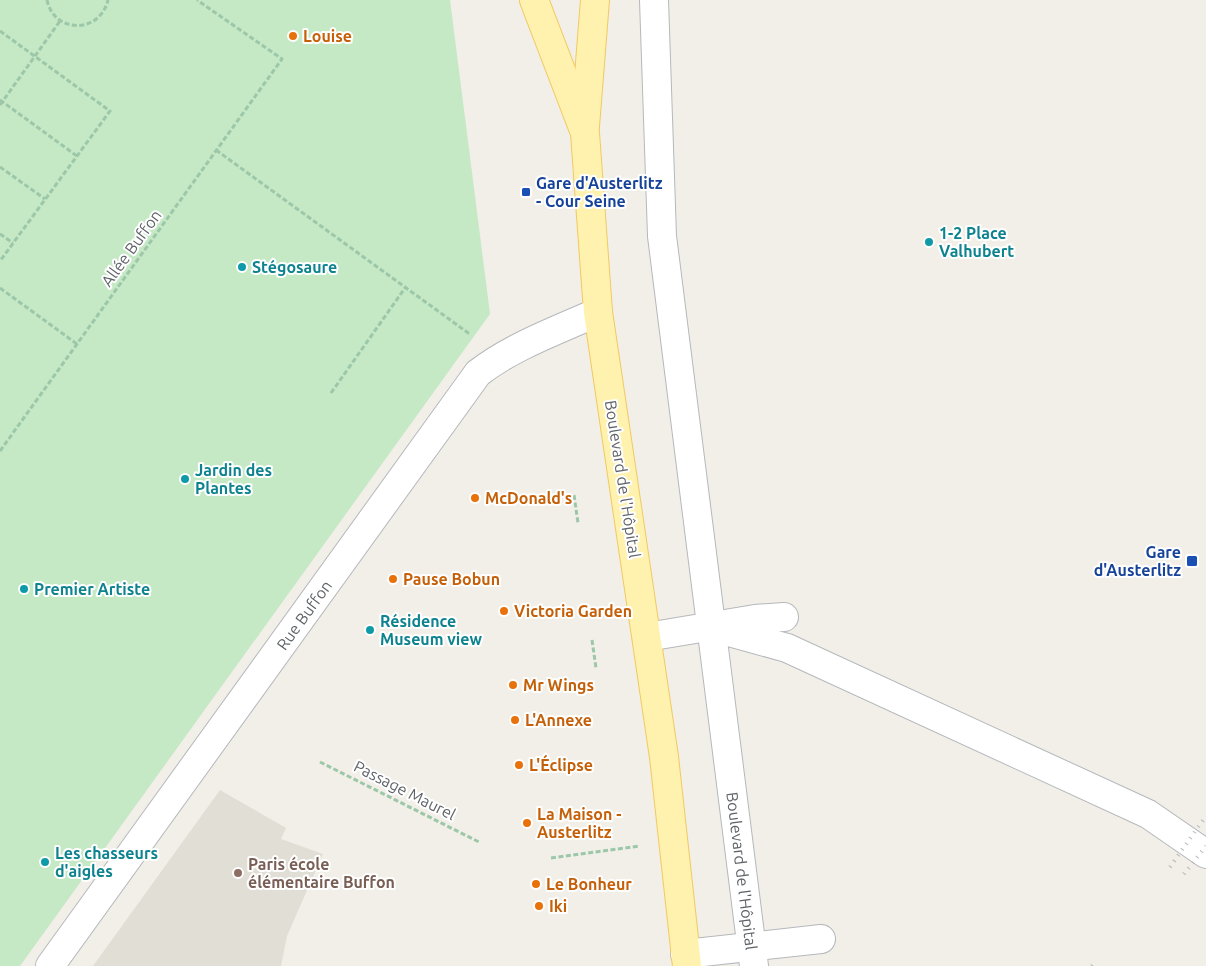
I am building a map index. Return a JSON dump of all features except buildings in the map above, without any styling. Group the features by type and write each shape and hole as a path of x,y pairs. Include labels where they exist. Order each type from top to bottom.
{"main road":[{"name":"Boulevard de l'Hôpital","path":"534,0 585,133 598,312 647,637 674,842 686,960"},
{"path":"585,133 595,0"}],"street":[{"name":"Boulevard de l'Hôpital","path":"654,0 662,236 753,956"},
{"name":"Rue Buffon","path":"50,966 478,373 490,364 538,339 598,312"},
{"path":"647,637 711,626 784,617"},
{"path":"711,626 787,648 1148,814 1206,854"},
{"path":"686,960 753,956 822,939"}],"path":[{"path":"47,0 49,8 60,21 72,26 92,23 100,17 108,0"},
{"name":"Allée Buffon","path":"0,451 282,59 197,0"},
{"path":"60,21 1,102 77,156"},
{"path":"0,31 110,110 0,261"},
{"path":"216,150 478,340"},
{"path":"0,167 45,199"},
{"path":"0,234 13,243"},
{"path":"0,288 77,344"},
{"path":"331,393 405,288"},
{"path":"574,495 578,524"},
{"path":"592,640 596,668"},
{"name":"Passage Maurel","path":"320,762 479,842"},
{"path":"551,858 674,842"}],"shaded area":[{"name":"Paris école élémentaire Buffon","path":"220,790 286,828 281,839 323,854 287,936 281,966 93,966"}],"green space":[{"name":"Jardin des Plantes","path":"0,0 450,0 490,314 20,966 0,966"}],"railway":[{"path":"1170,867 1206,816"},
{"path":"1184,874 1206,846"},
{"path":"1092,966 1096,961"}],"place":[{"name":"Louise","path":"293,36"},
{"name":"Gare d'Austerlitz - Cour Seine","path":"526,192"},
{"name":"1-2 Place Valhubert","path":"929,242"},
{"name":"Stégosaure","path":"242,267"},
{"name":"Jardin des Plantes","path":"185,479"},
{"name":"McDonald's","path":"475,498"},
{"name":"Gare d'Austerlitz","path":"1192,561"},
{"name":"Pause Bobun","path":"393,579"},
{"name":"Premier Artiste","path":"24,589"},
{"name":"Victoria Garden","path":"504,611"},
{"name":"Résidence Museum view","path":"370,630"},
{"name":"Mr Wings","path":"513,685"},
{"name":"L'Annexe","path":"515,720"},
{"name":"L'Éclipse","path":"519,765"},
{"name":"La Maison - Austerlitz","path":"527,823"},
{"name":"Les chasseurs d'aigles","path":"45,862"},
{"name":"Paris école élémentaire Buffon","path":"238,873"},
{"name":"Le Bonheur","path":"536,884"},
{"name":"Iki","path":"539,906"}]}
